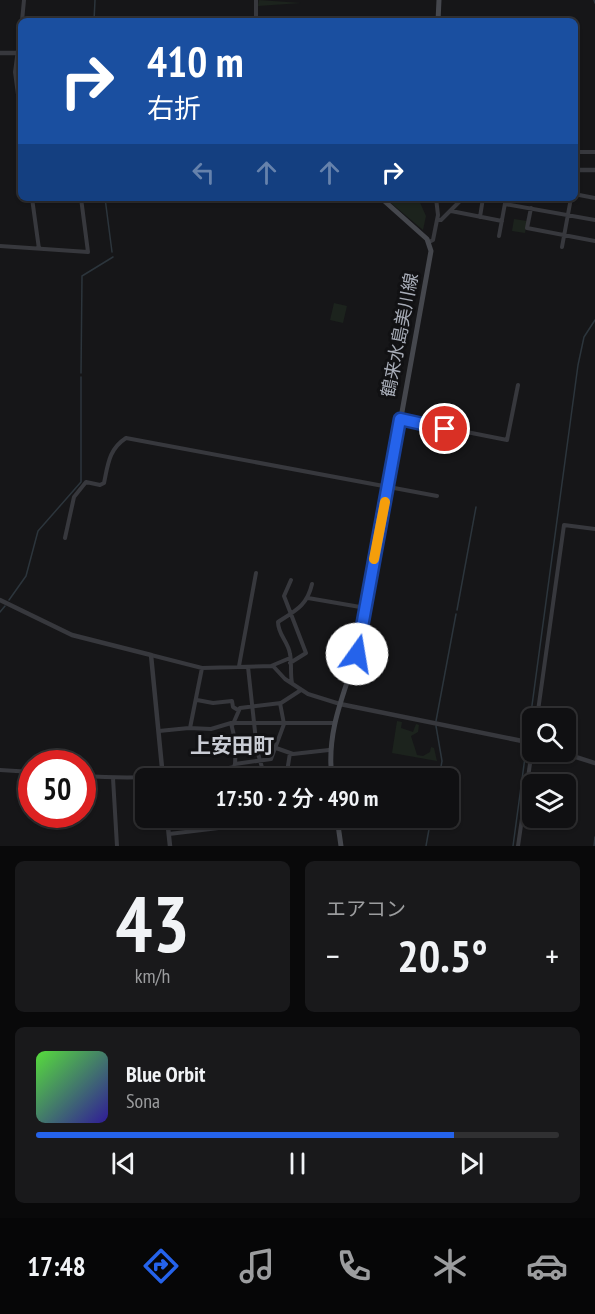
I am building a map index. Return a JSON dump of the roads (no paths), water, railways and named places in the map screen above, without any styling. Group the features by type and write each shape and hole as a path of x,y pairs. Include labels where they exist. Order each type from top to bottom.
{"main road":[{"path":"439,0 439,18"},
{"path":"384,201 429,242"},
{"name":"鶴来水島美川線","path":"331,768 329,750 335,723 358,650 367,608 429,260 429,242"},
{"path":"338,828 340,846"}],"street":[{"path":"22,18 24,0"},
{"path":"256,0 256,18"},
{"path":"0,52 18,53"},
{"path":"18,58 15,72 18,94"},
{"path":"578,152 595,152"},
{"path":"578,170 595,170"},
{"path":"578,195 595,198"},
{"path":"32,201 39,249"},
{"path":"0,246 88,252 81,201"},
{"path":"429,242 433,240 437,220 436,201"},
{"path":"437,220 451,211 460,201"},
{"path":"480,217 483,201"},
{"path":"499,236 506,201"},
{"path":"562,247 570,201"},
{"path":"505,204 595,220"},
{"path":"531,208 528,228 595,241"},
{"path":"451,211 502,220"},
{"path":"400,419 507,440 518,385"},
{"path":"65,538 74,497 86,482 100,485 104,483 110,455 117,444 126,438 437,496"},
{"path":"538,708 564,525 595,529"},
{"path":"239,666 256,573"},
{"path":"0,600 72,635 202,668 271,666 290,661 306,653 284,596 291,580"},
{"path":"292,684 290,661 286,642 278,628 279,620 290,616 308,598 312,584"},
{"path":"308,598 367,608"},
{"path":"151,655 162,768"},
{"path":"271,666 301,690 340,704 522,740"},
{"path":"248,667 262,768"},
{"path":"190,728 202,668"},
{"path":"197,700 213,703 232,700 233,707 238,710 280,703 301,690"},
{"path":"216,768 272,759 284,724 280,703"},
{"path":"233,768 236,744 232,724 238,710"},
{"path":"159,731 190,728 211,729 232,724 335,723"},
{"path":"276,748 290,753 329,750"},
{"path":"288,768 290,753"},
{"path":"576,757 595,763"},
{"path":"518,846 530,762"},
{"path":"0,770 18,771"},
{"path":"96,777 135,778"},
{"path":"113,778 117,846"},
{"path":"168,828 170,846"},
{"path":"169,834 229,828"}],"waterway":[{"path":"94,18 95,0"},
{"path":"105,201 112,252"},
{"path":"81,373 82,276 113,257"},
{"path":"513,846 578,365 584,337 595,320"},
{"path":"9,600 26,576 38,531 81,482 81,377"},
{"path":"457,610 476,507"},
{"path":"0,612 5,606"},
{"path":"436,721 456,614"},
{"path":"436,726 442,761 441,768"},
{"path":"426,846 429,828"},
{"path":"594,846 595,837"}],"district":[{"name":"上安田町","path":"232,746"}]}
